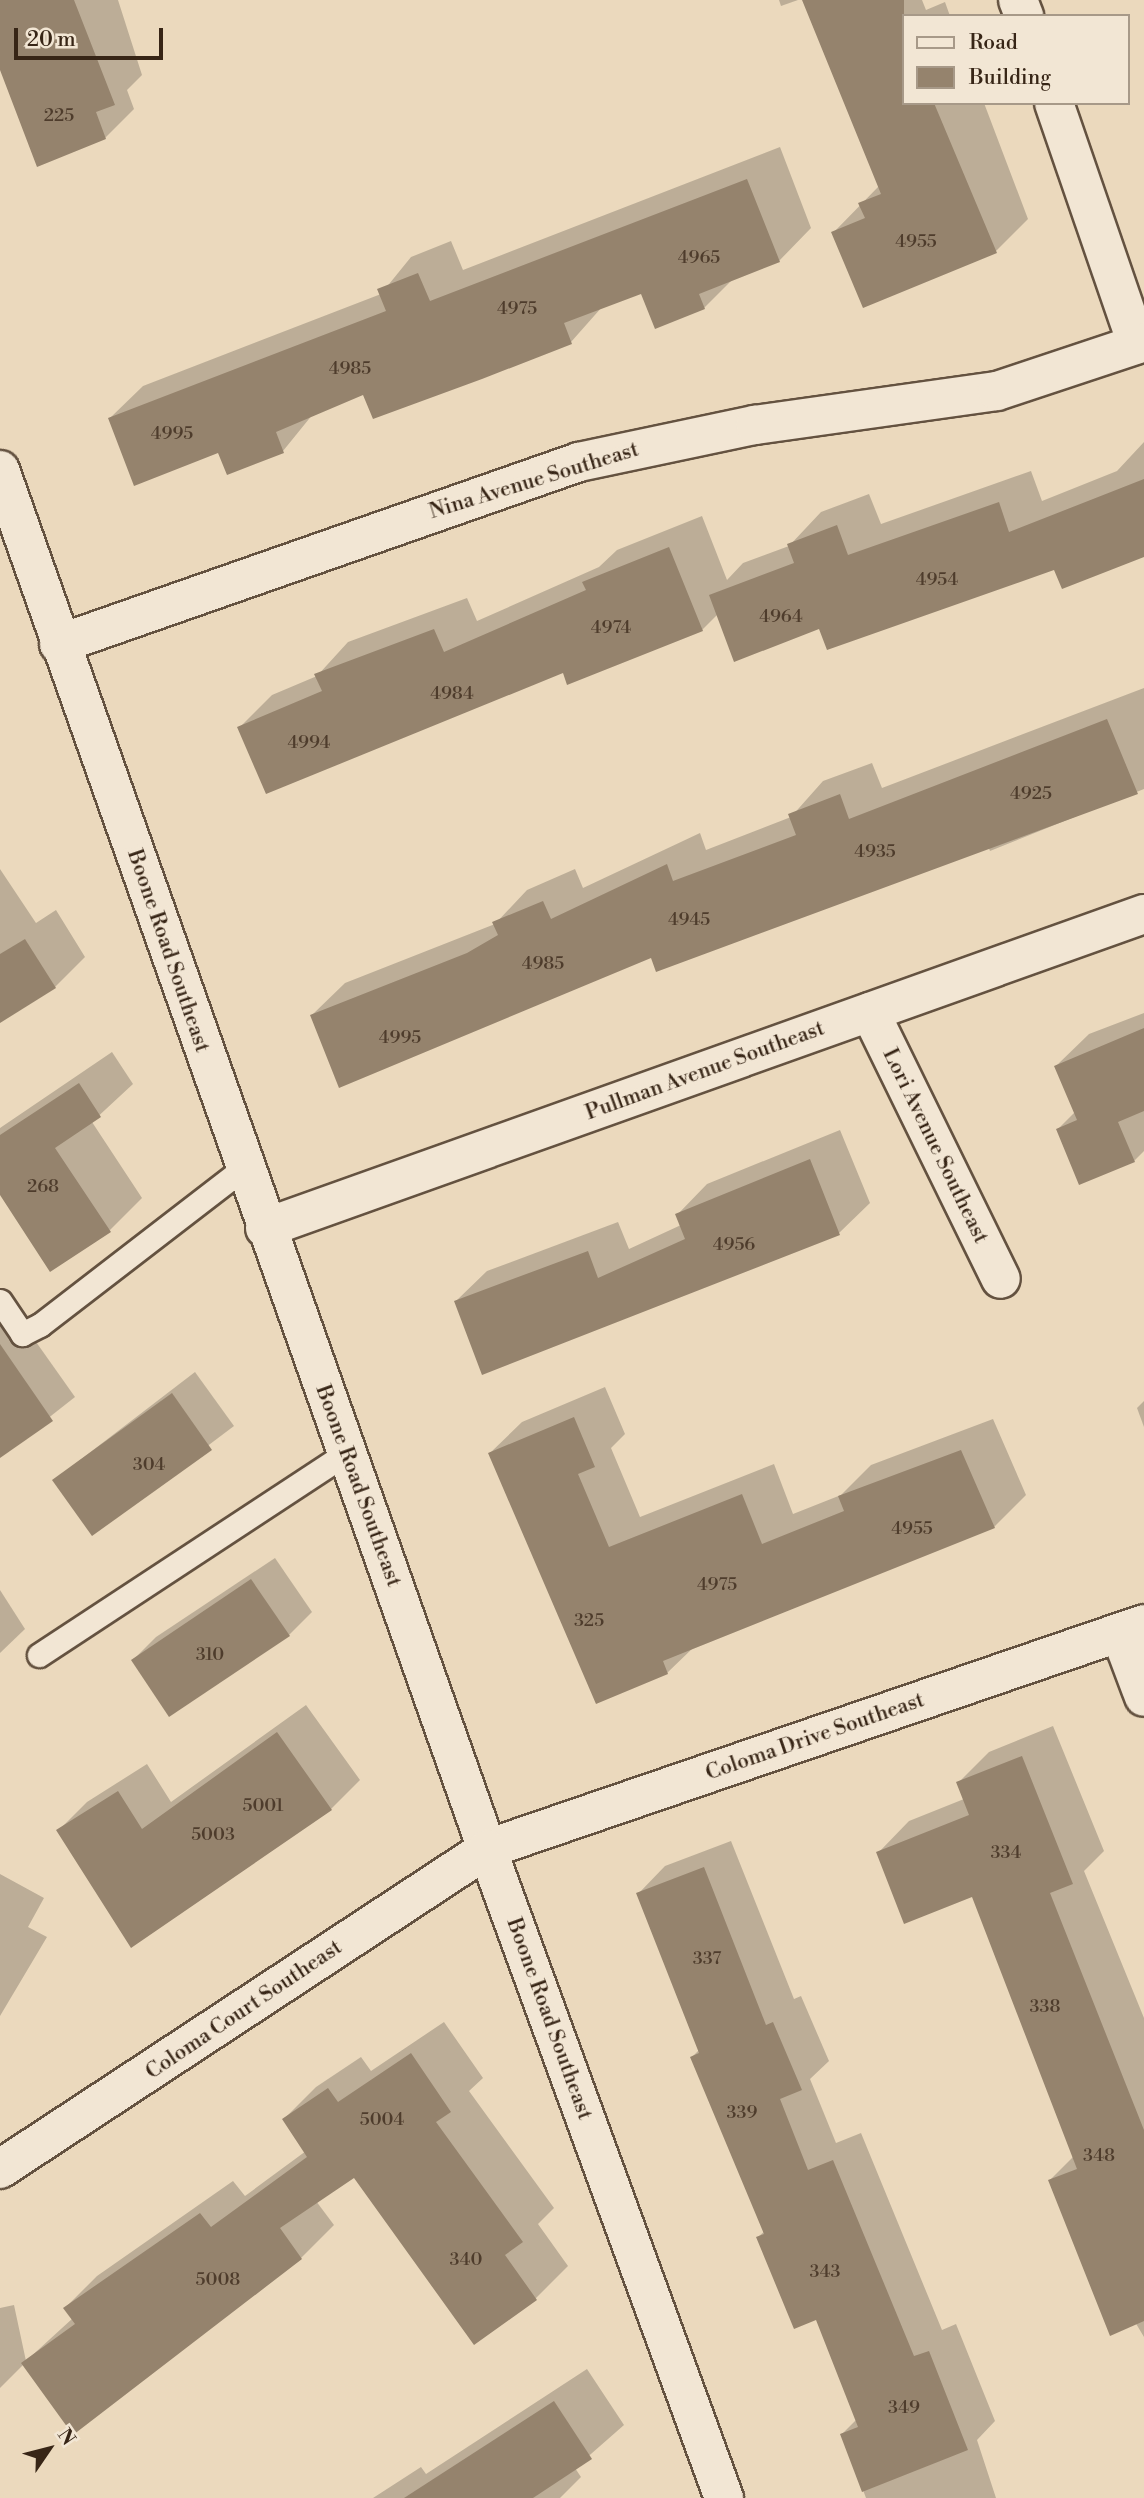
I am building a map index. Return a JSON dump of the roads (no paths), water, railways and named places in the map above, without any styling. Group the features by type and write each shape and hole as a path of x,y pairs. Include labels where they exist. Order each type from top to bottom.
{"street":[{"path":"1055,105 1141,343"},
{"name":"Nina Avenue Southeast","path":"59,644 579,462 755,425 997,391 1141,343"},
{"name":"Boone Road Southeast","path":"0,470 59,644 486,1849 724,2498"},
{"name":"Pullman Avenue Southeast","path":"265,1228 1144,914"},
{"name":"Lori Avenue Southeast","path":"870,1012 1001,1279"},
{"path":"1132,1629 1144,1697"},
{"name":"Coloma Drive Southeast","path":"486,1849 1132,1629"},
{"name":"Coloma Court Southeast","path":"0,2169 486,1849"}],"lane":[{"path":"0,1301 22,1334 40,1325 244,1168"},
{"path":"40,1655 346,1453"}]}
